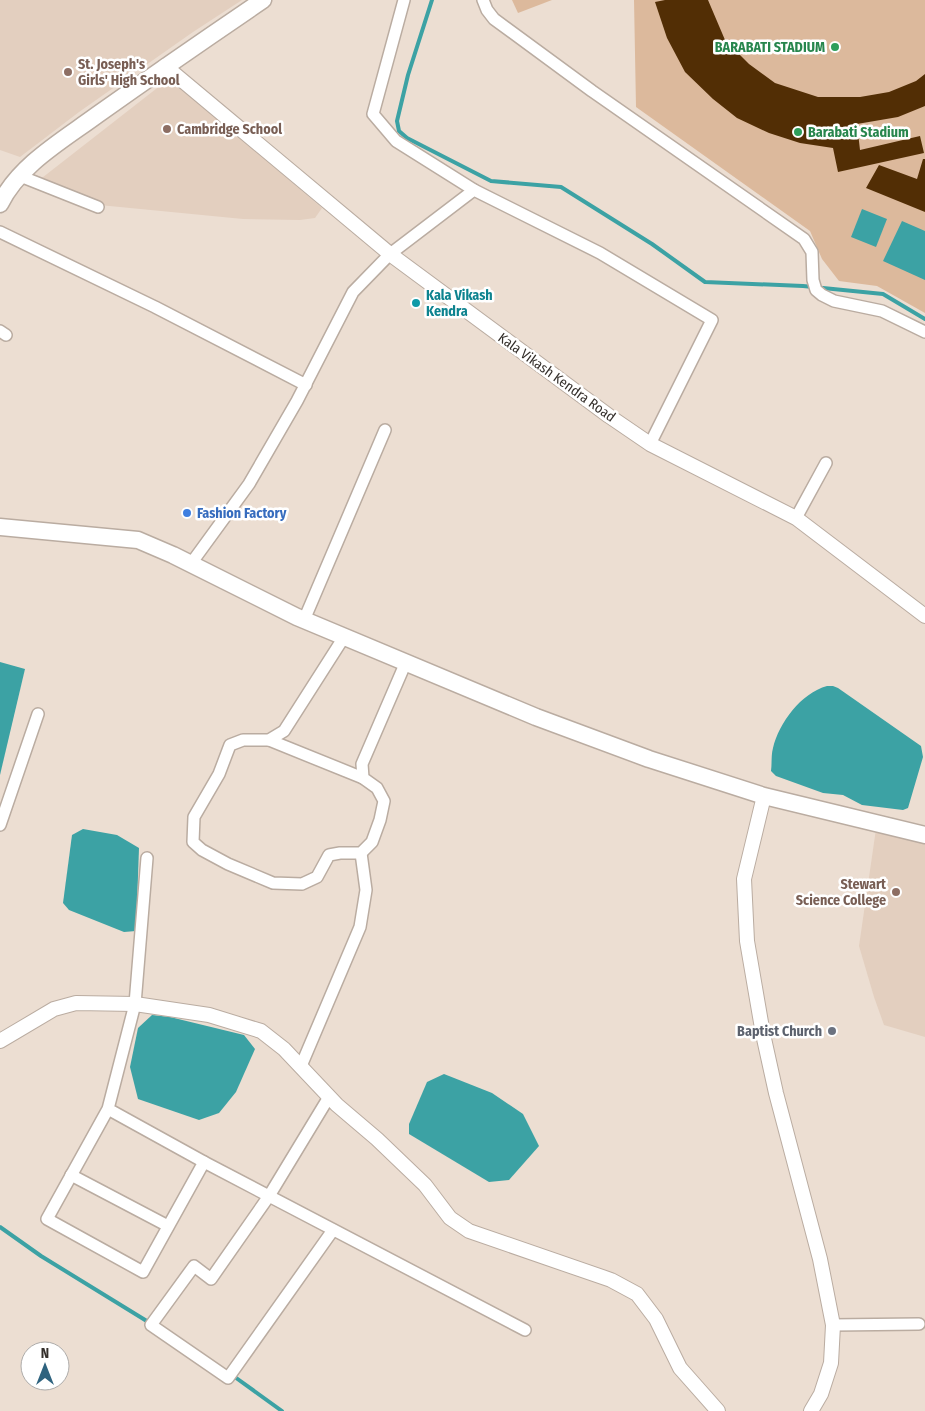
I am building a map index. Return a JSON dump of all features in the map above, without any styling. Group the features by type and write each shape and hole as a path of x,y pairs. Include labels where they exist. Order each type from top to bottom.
{"main road":[{"path":"0,204 6,192 36,160 165,66 263,0"},
{"path":"0,527 138,540 304,620 536,717 648,759 764,796 925,835"}],"street":[{"path":"404,0 373,114 396,141 474,190 600,253 712,320 650,444"},
{"path":"483,0 487,10 494,19 592,91 804,240 812,252 813,280 816,290 822,296 834,301 882,311 925,332"},
{"name":"Kala Vikash Kendra Road","path":"165,66 390,254 609,416 650,444 796,518 925,616"},
{"path":"20,176 98,207"},
{"path":"190,565 249,484 306,385 354,292 390,254 474,190"},
{"path":"0,232 306,385"},
{"path":"304,620 385,430"},
{"path":"796,518 826,463"},
{"path":"269,740 284,731 344,637"},
{"path":"363,778 362,764 406,662"},
{"path":"0,825 38,714"},
{"path":"243,740 269,740 363,778 377,788 384,801 372,842 361,853 328,854 317,877 302,884 273,883 228,864 202,850 193,842 194,817 218,774 230,745 243,740"},
{"path":"764,796 744,879 747,940 763,1034 776,1093 820,1259 833,1325 831,1363 821,1394 811,1411"},
{"path":"300,1066 360,927 366,890 361,853"},
{"path":"147,858 135,1004 108,1109 47,1219 143,1272 204,1162"},
{"path":"0,1041 54,1009 76,1003 135,1004 209,1014 261,1031 284,1049 329,1097 425,1185 450,1218 469,1231 611,1280 637,1294 656,1319 680,1368 718,1411"},
{"path":"329,1097 269,1196 211,1278 194,1266 151,1325 228,1378 332,1230"},
{"path":"108,1109 332,1230 525,1330"},
{"path":"71,1175 168,1226"},
{"path":"833,1325 923,1325"}],"shaded area":[{"name":"St. Joseph's Girls' High School","path":"0,0 242,0 79,112 20,157 0,150"},
{"path":"512,0 552,0 518,13"},
{"name":"Barabati Stadium","path":"634,0 925,0 925,313 877,286 839,281 822,259 810,231 636,107"},
{"name":"Cambridge School","path":"170,78 322,208 315,218 300,220 243,219 89,204 38,181"},
{"name":"Stewart Science College","path":"876,829 925,839 925,1037 884,1025 859,946"}],"water":[{"path":"862,209 887,219 876,247 851,237"},
{"path":"902,221 925,231 925,280 883,261"},
{"path":"0,662 25,669 0,775"},
{"path":"827,686 838,688 921,746 923,757 908,808 903,810 862,805 843,795 823,793 776,776 771,771 773,748 786,719 792,710 808,695"},
{"path":"83,829 117,835 139,848 136,931 124,932 69,910 63,903 72,835"},
{"path":"152,1015 170,1017 244,1035 255,1049 236,1092 219,1113 199,1120 138,1099 130,1067 138,1028"},
{"path":"444,1074 492,1093 523,1114 539,1146 509,1180 489,1182 409,1134 409,1124 427,1082"}],"building":[{"path":"665,0 708,0 725,40 749,64 775,83 818,97 860,97 889,92 916,81 925,74 925,106 898,117 857,124 860,150 920,136 924,153 838,172 833,148 800,143 769,133 737,118 713,99 685,72 667,38 655,2"},
{"path":"923,159 925,159 925,212 866,188 879,165 917,179"}],"waterway":[{"path":"432,0 408,75 397,121 399,131 407,138 491,181 561,187 652,244 705,282 803,286 883,294 925,319"},
{"path":"0,1227 41,1256 150,1323"},
{"path":"232,1375 282,1411"}],"place":[{"name":"BARABATI STADIUM","path":"835,47"},
{"name":"St. Joseph's Girls' High School","path":"68,72"},
{"name":"Cambridge School","path":"167,129"},
{"name":"Barabati Stadium","path":"798,132"},
{"name":"Kala Vikash Kendra","path":"416,303"},
{"name":"Fashion Factory","path":"187,513"},
{"name":"Stewart Science College","path":"896,892"},
{"name":"Baptist Church","path":"832,1031"}]}
